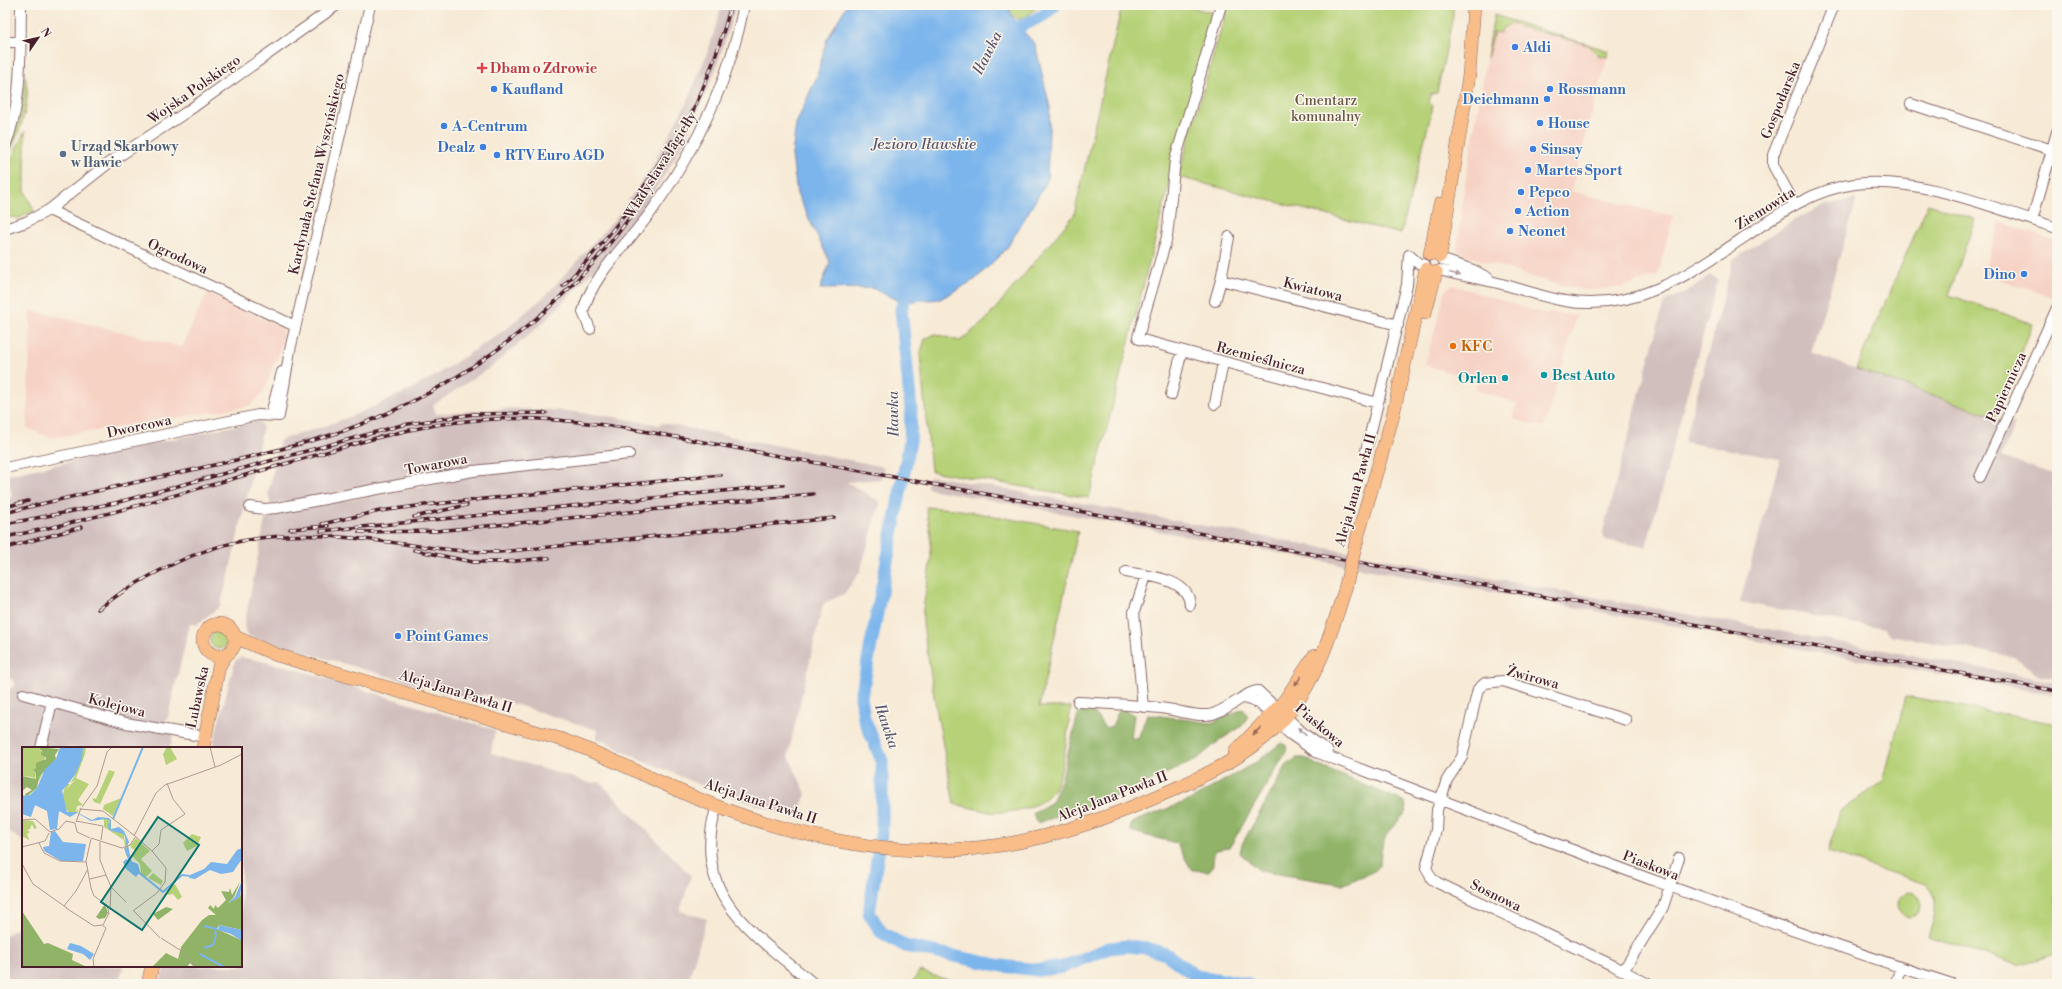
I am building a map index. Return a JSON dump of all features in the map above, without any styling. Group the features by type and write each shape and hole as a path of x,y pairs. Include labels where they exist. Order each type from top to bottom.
{"main road":[{"name":"Aleja Jana Pawła II","path":"231,647 277,655 563,740 601,754 717,806 794,830 842,842 883,848 916,851 969,849 1027,842 1095,822 1185,785 1218,768 1246,752 1279,716 1302,695 1318,667 1332,634 1358,535 1403,377 1416,345 1434,263 1450,157 1461,119 1469,72 1474,5"},
{"path":"218,624 225,625 232,630 231,647 218,656 209,654 204,646 204,633 210,626 218,624"},
{"name":"Lubawska","path":"200,742 219,666 231,647"},
{"name":"Lubawska","path":"200,742 212,665 209,654"},
{"path":"140,984 145,967"},
{"path":"148,984 152,967"}],"street":[{"path":"5,146 14,123 18,102 21,5"},
{"name":"Wojska Polskiego","path":"5,229 26,222 49,210 110,162 191,110 337,5"},
{"name":"Kardynała Stefana Wyszyńskiego","path":"275,415 278,384 290,350 370,5"},
{"name":"Władysława Jagiełły","path":"590,329 583,312 593,287 651,211 695,142 727,72 738,38 744,5"},
{"name":"Rzemieślnicza","path":"1221,5 1175,160 1167,237 1138,337 1139,339 1182,351 1378,403"},
{"name":"Gospodarska","path":"1795,204 1773,166 1773,155 1834,5"},
{"path":"5,42 20,42"},
{"path":"1911,104 2052,150"},
{"path":"2032,220 2057,132"},
{"name":"Ziemowita","path":"1398,325 1407,285 1409,254 1418,263 1434,263 1472,270 1497,282 1565,301 1595,303 1631,299 1679,280 1795,204 1839,187 1873,182 1892,182 1935,190 2057,228"},
{"name":"Ogrodowa","path":"49,210 295,326"},
{"path":"1214,301 1221,280 1230,237"},
{"name":"Kwiatowa","path":"1221,280 1398,325"},
{"name":"Papiernicza","path":"1980,477 2057,308"},
{"path":"1366,451 1398,325"},
{"path":"1171,395 1182,351"},
{"path":"1215,404 1223,362"},
{"name":"Dworcowa","path":"5,468 258,415 275,415"},
{"name":"Towarowa","path":"250,507 277,508 473,471 629,454"},
{"path":"1126,572 1174,581 1190,599 1190,605"},
{"path":"1078,702 1143,707 1134,612 1146,576"},
{"name":"Żwirowa","path":"1440,800 1447,780 1462,757 1478,689 1485,683 1502,681 1626,720"},
{"name":"Piaskowa","path":"1143,707 1168,709 1195,715 1209,715 1244,698 1250,692 1258,691 1279,716 1290,734 1316,752 1669,887 1901,968 1952,984"},
{"name":"Kolejowa","path":"23,694 200,742"},
{"path":"40,747 52,702"},
{"name":"Sosnowa","path":"1440,800 1435,817 1435,834 1426,868 1432,879 1648,984"},
{"path":"717,806 710,832 710,845 714,872 721,892 728,905 748,928 814,984"},
{"path":"1623,971 1663,907 1679,858"},
{"path":"1895,984 1901,968"}],"shaded area":[{"path":"5,5 13,5 14,36 5,36"},
{"path":"722,5 736,5 715,72 683,145 643,210 605,258 544,322 491,367 433,405 436,414 511,408 566,411 602,415 659,425 662,423 884,468 882,478 880,479 847,482 880,502 860,572 844,594 823,604 788,755 806,794 796,819 700,785 622,751 596,738 597,730 482,694 480,703 248,636 244,626 266,515 446,482 439,464 436,463 401,480 271,505 268,493 280,440 357,414 406,392 435,376 505,330 547,294 616,218 650,170 686,104 708,51"},
{"path":"1494,15 1609,51 1571,191 1673,216 1658,275 1623,287 1585,290 1551,283 1466,255 1457,250 1463,195"},
{"path":"1857,199 1811,353 2015,424 2001,457 2057,475 2057,678 2039,675 2014,657 1890,635 1884,629 1740,602 1780,459 1684,442 1733,260 1794,220 1825,205"},
{"path":"2000,222 2057,241 2057,282 2052,297 1983,274"},
{"path":"1710,275 1718,279 1646,547 1605,540 1602,535 1663,306 1667,300 1686,292"},
{"path":"1452,285 1542,313 1577,315 1544,427 1513,419 1517,403 1475,390 1478,381 1425,365 1446,289"},
{"path":"207,293 281,327 284,332 279,354 263,393 249,406 51,438 27,428 31,310 182,347"},
{"path":"256,421 260,422 263,427 228,578 220,606 196,625 190,624 167,720 166,719 166,725 175,727 170,747 22,747 22,840 5,829 5,691 15,686 12,678 5,682 5,499 12,497 8,475"},
{"path":"933,476 2057,682 2057,696 930,489 927,486 929,477"},
{"path":"241,657 289,667 495,730 491,753 590,783 600,782 691,876 680,911 707,919 687,984 159,984 165,967 242,967 242,747 212,747 235,661"},
{"path":"22,925 22,967 123,967 119,984 5,984 5,936"}],"green space":[{"path":"1010,5 1040,5 1025,18 1017,19 1010,12"},
{"path":"1122,5 1184,5 1213,13 1089,498 931,471 920,355 925,339 935,334 960,341 985,321 1074,215"},
{"name":"Cmentarz komunalny","path":"1228,5 1453,5 1453,16 1437,93 1431,94 1429,103 1433,106 1401,234 1178,177"},
{"path":"1494,15 1609,51 1607,57 1598,55 1589,45 1510,24 1503,28 1500,33 1494,32 1487,58"},
{"path":"25,76 27,98 25,109 19,132 5,162 5,156 21,114"},
{"path":"25,131 25,191 34,211 20,218 5,217 5,171"},
{"path":"1928,204 1975,219 1949,295 2033,324 1996,417 1856,369"},
{"path":"926,507 955,509 1078,531 1039,707 1071,707 1063,761 1057,782 1049,796 1034,805 1016,811 990,812 954,804 935,702 923,624 923,609 931,558 931,535"},
{"path":"215,631 223,631 228,636 226,647 223,649 215,649 210,644 210,636"},
{"path":"1906,696 2057,724 2057,954 2017,965 1928,936 1934,916 1935,903 1930,890 1925,884 1828,852 1840,811 1883,781"},
{"path":"1091,708 1105,728 1112,726 1120,708 1134,715 1131,738 1138,739 1147,714 1211,723 1243,709 1248,716 1241,727 1220,740 1196,760 1101,803 1037,823 1033,813 1052,802 1061,781 1078,714"},
{"path":"1281,743 1287,746 1286,752 1229,848 1216,850 1211,869 1209,871 1192,870 1176,843 1130,830 1131,824 1190,800 1258,761"},
{"path":"1297,758 1305,758 1319,766 1405,802 1407,812 1394,825 1386,836 1382,848 1380,864 1374,871 1348,883 1340,884 1260,871 1240,853 1242,844 1288,763"},
{"path":"1910,893 1919,896 1922,905 1919,914 1910,917 1901,914 1898,905 1901,896"},
{"path":"919,971 961,984 912,984"}],"water":[{"name":"Jezioro Iławskie","path":"847,5 1010,5 1010,12 1019,27 1035,44 1050,107 1047,181 1007,248 976,279 940,299 902,302 872,288 820,289 830,262 797,194 792,155 796,124 817,76 827,39"}],"waterway":[{"name":"Iławka","path":"1011,42 1019,27 1044,15 1055,5"},
{"name":"Iławka","path":"910,285 901,309 911,409 910,441 861,697 864,718 882,761 882,827 869,913 881,932 905,946 1002,966 1039,970 1063,967 1109,948 1127,946 1146,948 1166,954 1196,976 1248,984"}],"railway":[{"path":"5,513 257,455 343,431 413,401 478,363 537,318 590,266 637,208 676,145 708,77 731,5"},
{"path":"563,286 594,253 636,199 672,141"},
{"path":"5,524 115,503 402,425 474,414 546,413"},
{"path":"5,537 79,521 358,443 418,428 483,420 556,420 605,425 654,433 2057,691"},
{"path":"322,524 380,511 425,505 721,475"},
{"path":"321,531 783,485"},
{"path":"359,532 436,531 813,494"},
{"path":"5,507 28,501"},
{"path":"414,517 467,505"},
{"path":"121,593 177,562 204,551 231,543 259,538 319,536 352,538 463,551 500,552 834,518"},
{"path":"290,529 328,526"},
{"path":"5,548 82,527"},
{"path":"414,550 473,562 505,562 549,558"},
{"path":"98,609 125,590"}],"place":[{"name":"Aldi","path":"1515,47"},
{"name":"Dbam o Zdrowie","path":"482,68"},
{"name":"Kaufland","path":"494,89"},
{"name":"Rossmann","path":"1550,89"},
{"name":"Deichmann","path":"1547,99"},
{"name":"House","path":"1540,123"},
{"name":"A-Centrum","path":"444,126"},
{"name":"Dealz","path":"483,147"},
{"name":"Sinsay","path":"1533,149"},
{"name":"Urząd Skarbowy w Iławie","path":"63,154"},
{"name":"RTV Euro AGD","path":"497,155"},
{"name":"Martes Sport","path":"1528,170"},
{"name":"Pepco","path":"1521,192"},
{"name":"Action","path":"1518,211"},
{"name":"Neonet","path":"1510,231"},
{"name":"Dino","path":"2024,274"},
{"name":"KFC","path":"1453,346"},
{"name":"Best Auto","path":"1544,375"},
{"name":"Orlen","path":"1505,378"},
{"name":"Point Games","path":"398,636"}]}
